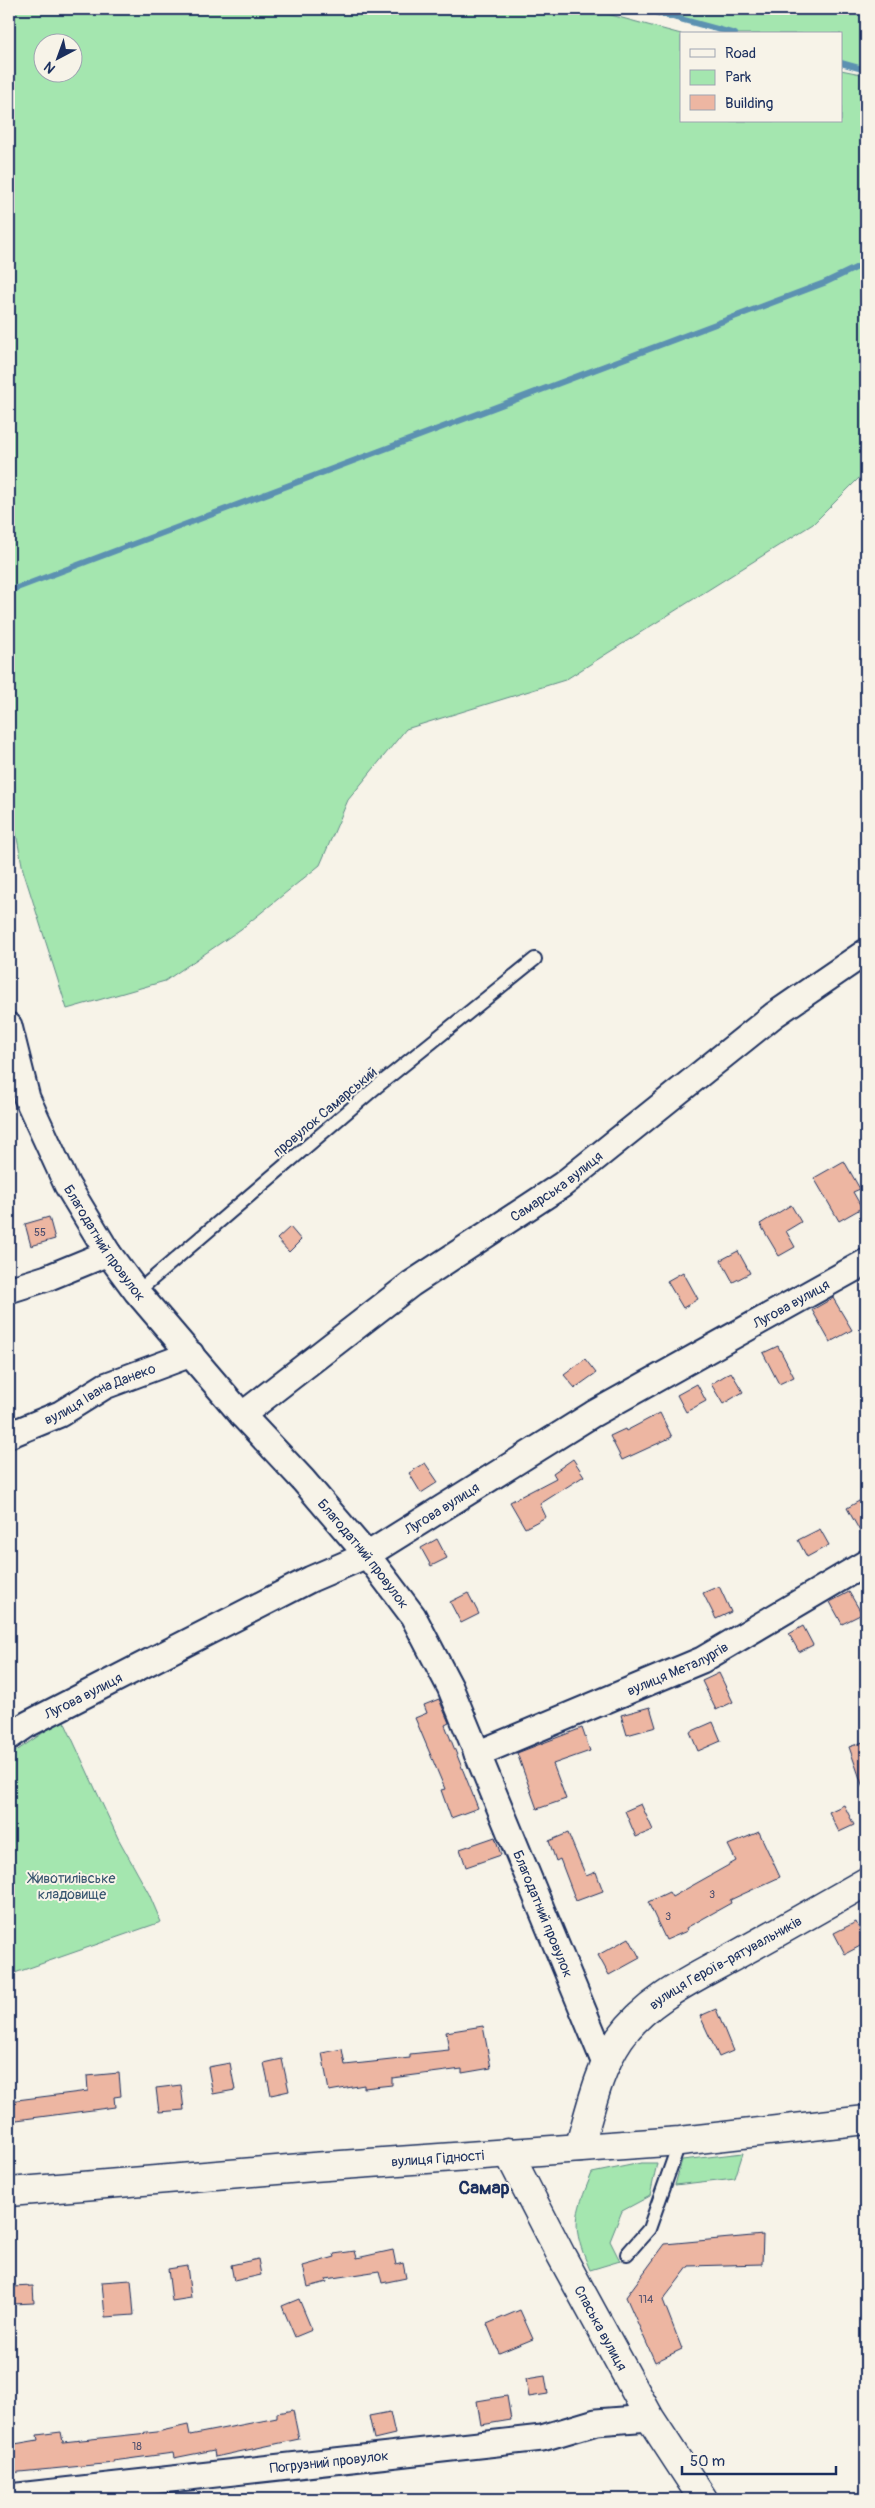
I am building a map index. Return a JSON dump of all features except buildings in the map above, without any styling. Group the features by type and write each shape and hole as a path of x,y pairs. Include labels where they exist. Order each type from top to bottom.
{"main road":[{"name":"вулиця Героїв-рятувальників","path":"579,2148 606,2066 620,2039 636,2021 661,1999 866,1882"},
{"name":"вулиця Гідності","path":"9,2192 508,2152 680,2141 866,2120"},
{"name":"Спаська вулиця","path":"508,2152 561,2256 650,2418 703,2499"}],"street":[{"name":"Самарська вулиця","path":"242,1415 411,1284 562,1185 774,1015 866,952"},
{"name":"Благодатний провулок","path":"9,1026 27,1098 67,1185 108,1253 138,1292 242,1415 303,1480 367,1555 413,1616 450,1686 606,2066"},
{"path":"9,1290 47,1278 108,1253"},
{"name":"Лугова вулиця","path":"9,1737 28,1724 311,1579 367,1555 592,1414 866,1262"},
{"name":"вулиця Івана Данеко","path":"9,1434 60,1414 105,1386 191,1354"},
{"name":"вулиця Металургів","path":"477,1754 702,1660 866,1563"},
{"name":"Погрузний провулок","path":"9,2497 542,2438 596,2422 650,2418"}],"lane":[{"name":"провулок Самарський","path":"138,1292 376,1088 535,960"},
{"path":"627,2254 650,2229 680,2141"}],"green space":[{"path":"9,9 589,9 680,34 680,122 842,122 842,70 866,75 866,471 813,524 565,680 406,729 348,800 320,865 241,929 165,981 67,1009 23,870 9,796"},
{"path":"644,9 866,9 866,70 842,63 842,32 728,32"},
{"name":"Животилівське кладовище","path":"63,1719 118,1838 149,1894 161,1922 9,1975 9,1756"},
{"path":"743,2153 735,2178 675,2185 682,2160"},
{"path":"641,2163 657,2163 650,2196 622,2211 610,2241 620,2261 590,2270 580,2242 577,2222 581,2201 592,2173"}],"waterway":[{"path":"644,9 728,32"},
{"path":"842,63 866,70"},
{"path":"9,591 824,283 866,263"}],"district":[{"name":"Самар","path":"484,2188"}]}
